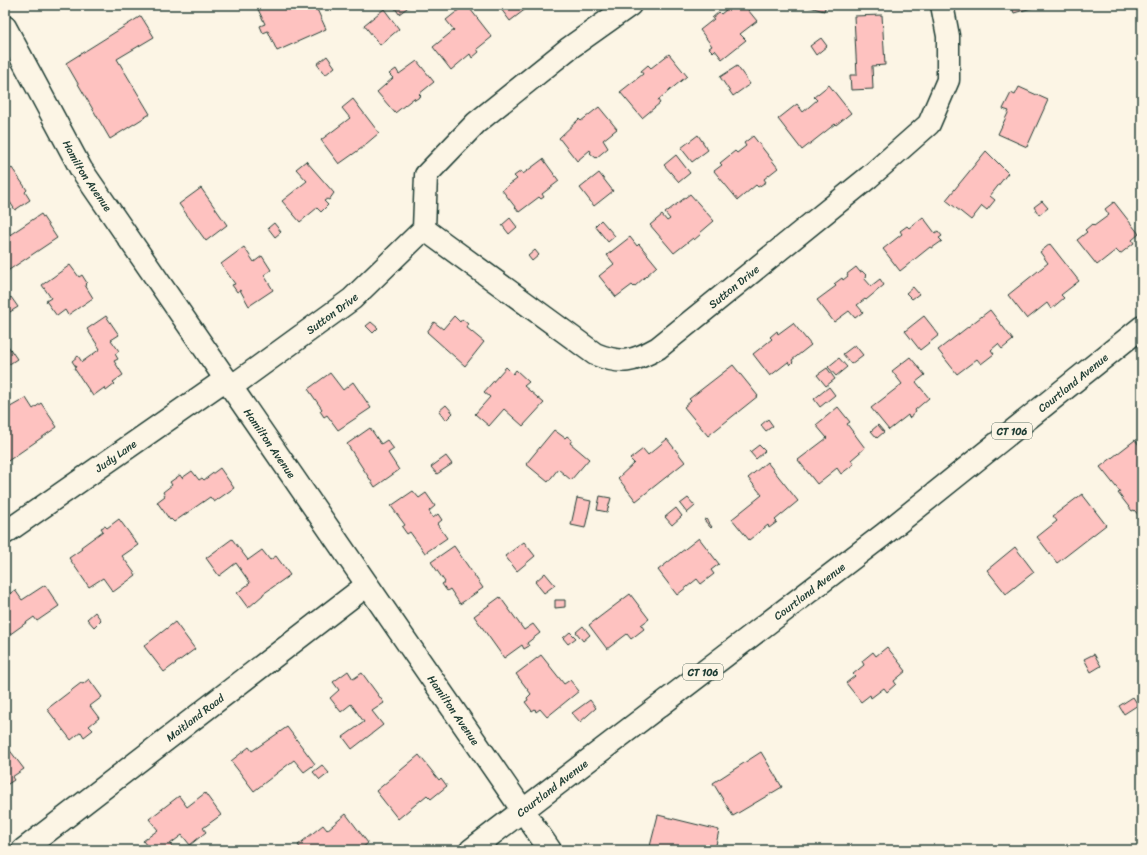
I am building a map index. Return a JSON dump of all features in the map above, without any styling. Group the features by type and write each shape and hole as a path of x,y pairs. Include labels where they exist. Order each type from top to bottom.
{"street":[{"path":"424,229 426,176 476,123 568,49 630,5"},
{"name":"Sutton Drive","path":"228,383 352,298 424,229 595,354 608,359 624,362 641,358 658,348 869,178 929,124 948,80 948,36 942,5"},
{"name":"Hamilton Avenue","path":"5,27 81,169 366,585 524,810 550,850"},
{"name":"Courtland Avenue","path":"471,850 883,535 1142,327"},
{"name":"Judy Lane","path":"5,533 228,383"},
{"name":"Maitland Road","path":"23,850 366,585"}],"building":[{"path":"256,5 315,5 326,29 277,51 268,31 263,33 260,26 265,24"},
{"path":"393,5 411,5 399,14"},
{"path":"467,5 492,37 477,49 479,52 472,58 470,54 451,70 433,47 454,30 446,20"},
{"path":"498,5 531,5 510,21"},
{"path":"732,5 744,5 757,21 740,34 746,40 722,59 715,50 713,52 709,48 712,46 700,30 714,19 712,18 719,12 721,14"},
{"path":"803,5 826,5 824,11"},
{"path":"1011,5 1034,5 1035,7 1014,13"},
{"path":"384,9 399,29 380,45 364,25"},
{"path":"882,15 885,65 872,66 873,89 851,90 850,75 857,75 854,16"},
{"path":"141,16 154,37 117,59 150,114 110,139 66,63"},
{"path":"821,38 827,46 816,55 810,46"},
{"path":"669,54 687,76 658,100 660,103 642,118 620,92 643,74 641,71 648,65 651,68"},
{"path":"327,56 335,67 325,75 317,64"},
{"path":"417,61 434,82 419,94 421,96 415,100 414,98 395,113 377,92 393,78 389,74 396,69 399,74"},
{"path":"737,66 750,84 733,96 720,77"},
{"path":"829,85 851,113 802,150 778,119 797,104 803,112 817,100 814,97"},
{"path":"1019,87 1048,100 1027,147 998,134 1009,111 1003,109 1011,93 1015,95"},
{"path":"353,99 379,133 366,145 339,164 321,140 350,118 342,108"},
{"path":"599,107 617,129 603,140 608,148 596,158 590,153 590,150 577,161 559,138 579,119 581,121"},
{"path":"698,135 708,150 692,162 681,148"},
{"path":"753,136 778,168 764,179 766,182 758,187 756,185 738,200 714,171 722,165 720,163 735,151 737,153 746,146 744,143"},
{"path":"986,151 1008,173 990,196 995,200 987,210 982,206 971,220 946,200"},
{"path":"676,155 690,173 679,182 664,165"},
{"path":"543,159 559,181 542,194 544,197 541,199 539,197 519,212 502,190 517,179 514,176 521,171 523,174"},
{"path":"306,161 334,193 329,200 327,199 324,201 328,205 321,212 317,208 300,222 282,201 307,181 296,169"},
{"path":"12,168 27,190 25,192 30,200 15,210 10,202 5,205 5,173"},
{"path":"599,173 613,191 594,206 580,188"},
{"path":"201,188 227,225 206,241 179,204"},
{"path":"690,194 714,221 694,240 693,238 674,253 650,225 662,215 667,221 670,219 665,213"},
{"path":"1042,201 1048,208 1039,215 1034,207"},
{"path":"1114,202 1139,234 1132,240 1134,243 1120,254 1116,250 1097,265 1077,240 1087,232 1085,230 1092,224 1094,226 1109,215 1105,209"},
{"path":"41,214 57,238 6,272 5,238"},
{"path":"923,217 935,233 938,231 942,236 939,238 942,241 932,248 930,247 900,271 883,249 902,234 900,231 907,226 909,228"},
{"path":"510,218 517,227 509,234 502,225"},
{"path":"601,220 615,236 608,242 595,226"},
{"path":"274,223 281,232 275,237 268,228"},
{"path":"630,237 637,246 639,244 657,266 634,287 632,285 616,297 599,276 614,264 607,255"},
{"path":"1050,244 1079,281 1061,295 1064,298 1051,309 1047,303 1027,319 1008,295 1048,263 1040,252"},
{"path":"244,247 254,262 262,256 271,270 264,275 273,290 249,306 240,290 237,292 232,285 235,284 221,264"},
{"path":"535,250 539,255 532,261 528,256"},
{"path":"70,265 79,277 82,275 87,283 85,285 93,298 68,315 65,310 57,316 46,301 51,298 42,285"},
{"path":"856,267 860,272 862,271 867,276 864,278 871,286 880,279 884,285 866,300 865,299 857,305 863,312 855,318 849,311 834,322 817,300 836,286 834,284 842,278 843,280 848,276 847,274"},
{"path":"913,287 919,294 912,299 906,293"},
{"path":"11,297 18,307 5,315 5,301"},
{"path":"990,310 1013,340 1002,349 998,344 991,350 994,354 981,364 977,359 957,374 938,350"},
{"path":"106,316 119,335 111,340 119,351 115,354 118,359 114,361 123,375 113,382 115,384 106,391 104,388 93,396 74,368 76,367 72,361 78,356 82,362 100,349 87,329"},
{"path":"454,316 460,322 462,319 468,324 466,327 484,342 465,366 427,332 434,322 443,329"},
{"path":"924,316 939,335 920,350 905,331"},
{"path":"371,322 378,328 373,333 366,326"},
{"path":"793,323 811,345 792,360 793,362 790,365 788,362 770,376 753,354 772,339 770,337 777,331 778,334"},
{"path":"855,345 863,355 851,364 843,354"},
{"path":"8,346 17,359 5,367 5,348"},
{"path":"910,357 925,375 916,382 929,398 915,410 916,412 909,418 908,415 889,430 871,408 902,384 892,371"},
{"path":"839,358 847,367 836,376 828,367"},
{"path":"733,365 758,396 708,436 684,407 691,401 689,399"},
{"path":"506,367 513,374 516,370 529,382 524,386 544,403 523,426 504,409 489,426 475,414 490,397 484,392"},
{"path":"827,368 835,379 826,386 817,375"},
{"path":"330,373 343,390 353,382 371,408 338,430 327,415 324,417 320,411 322,409 308,389"},
{"path":"829,387 835,395 820,407 814,399"},
{"path":"26,398 33,409 41,403 57,427 5,463 5,410"},
{"path":"446,405 453,413 446,420 439,411"},
{"path":"838,407 850,422 847,424 865,448 851,460 854,464 841,474 837,468 817,484 798,460 827,438 816,425"},
{"path":"768,419 773,426 766,431 761,425"},
{"path":"878,425 884,432 877,438 871,431"},
{"path":"370,428 381,444 387,440 394,449 388,453 399,470 375,487 347,444"},
{"path":"554,430 565,438 567,436 572,440 570,443 589,459 571,480 558,469 548,482 526,464"},
{"path":"667,439 685,462 636,501 618,478 634,463 630,459 643,449 648,455"},
{"path":"1135,440 1142,447 1142,519 1134,510 1132,511 1118,493 1120,492 1100,467"},
{"path":"759,445 765,451 756,459 750,452"},
{"path":"446,456 452,464 437,474 431,467"},
{"path":"767,462 798,501 775,520 777,522 769,528 768,525 749,540 732,519 762,495 748,478"},
{"path":"220,468 234,488 214,502 210,497 174,522 171,519 170,520 157,502 165,496 163,492 172,485 170,482 180,475 182,478 192,471 199,480 202,478 204,480"},
{"path":"413,491 419,498 426,493 435,506 429,511 433,518 438,514 442,520 437,524 447,538 425,553 410,532 407,534 402,527 405,525 391,506"},
{"path":"1082,494 1106,525 1057,563 1037,537 1057,521 1053,516"},
{"path":"600,496 611,498 607,512 597,510"},
{"path":"577,498 591,501 585,528 571,525"},
{"path":"688,498 695,506 687,513 680,504"},
{"path":"676,508 682,516 672,525 665,517"},
{"path":"119,519 138,545 122,556 136,575 113,592 103,578 89,587 69,558 103,531 101,528 105,526 107,528"},
{"path":"706,519 712,527 711,528 704,520"},
{"path":"699,538 719,564 711,570 714,574 701,584 697,579 677,595 658,570"},
{"path":"232,539 248,560 262,550 270,560 276,556 290,575 263,594 248,608 237,593 250,583 236,563 219,576 206,558"},
{"path":"524,542 535,556 517,571 505,556"},
{"path":"454,546 483,588 460,604 450,589 447,591 442,584 445,582 431,562"},
{"path":"1015,547 1034,572 1006,594 987,570"},
{"path":"545,573 555,585 544,593 535,582"},
{"path":"45,585 59,606 37,621 34,617 9,635 5,629 5,602 8,602 5,597 15,590 22,600"},
{"path":"630,594 649,619 641,625 644,629 631,639 627,634 607,649 589,625"},
{"path":"500,597 524,630 533,624 540,633 527,643 529,646 524,649 522,645 504,658 474,616"},
{"path":"555,600 565,600 565,607 555,608"},
{"path":"95,612 101,620 94,627 87,619"},
{"path":"175,622 195,649 164,672 144,646"},
{"path":"583,626 590,635 583,641 576,632"},
{"path":"570,632 576,638 568,644 563,638"},
{"path":"887,647 906,671 894,681 896,684 887,692 884,688 871,698 870,695 861,702 846,683 855,676 853,674 864,665 862,661 873,652 876,656"},
{"path":"1094,654 1101,666 1091,672 1084,659"},
{"path":"541,655 564,684 570,680 579,691 547,717 540,709 536,712 535,709 532,711 525,702 531,694 516,674"},
{"path":"348,671 353,679 362,673 384,703 372,711 383,725 352,749 343,737 364,722 351,704 341,712 330,698 339,690 333,682"},
{"path":"89,679 102,697 90,706 99,718 89,726 93,730 84,737 81,732 71,740 47,709 81,683 83,684"},
{"path":"1133,697 1138,705 1124,714 1119,706"},
{"path":"590,700 596,708 580,722 572,713"},
{"path":"287,727 315,764 304,772 294,760 254,791 231,761 249,747 252,751"},
{"path":"8,748 24,769 12,777 14,780 5,786 5,750"},
{"path":"761,752 782,787 733,816 713,783"},
{"path":"419,755 439,780 441,778 447,786 431,799 427,795 398,819 376,791"},
{"path":"322,765 329,773 320,780 313,772"},
{"path":"205,793 221,815 203,828 206,832 190,845 182,835 170,844 174,850 150,850 143,841 158,830 149,819 179,796 187,807"},
{"path":"346,814 368,843 360,850 302,850 298,845 323,825 327,830"},
{"path":"658,815 719,830 715,850 649,850"}]}
